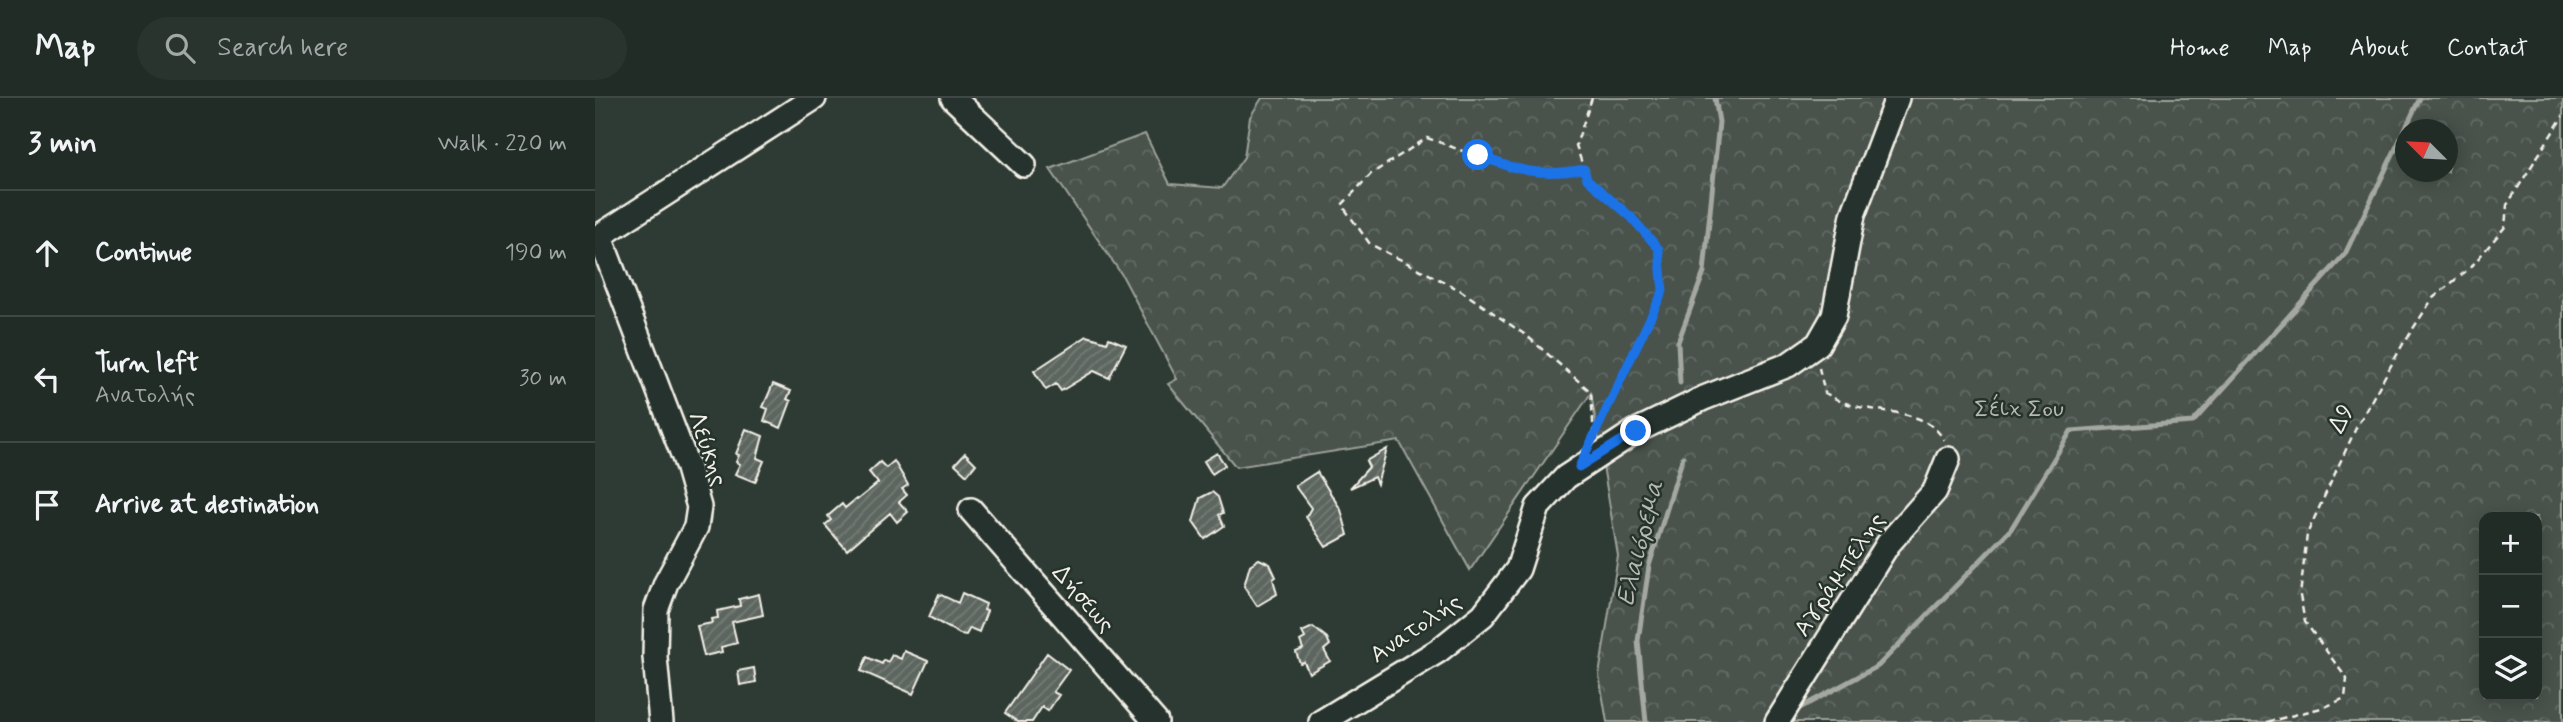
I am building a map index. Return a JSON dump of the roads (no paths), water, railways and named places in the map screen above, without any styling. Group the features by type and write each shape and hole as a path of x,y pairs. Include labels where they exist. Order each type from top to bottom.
{"street":[{"path":"598,238 814,98"},
{"path":"953,98 1024,166"},
{"name":"Ανατολής","path":"1321,722 1438,652 1483,615 1518,569 1538,507 1550,490 1579,467 1646,426 1788,365 1814,348 1825,334 1833,316 1853,215 1897,98"},
{"name":"Λεύκης","path":"598,238 687,465 699,507 689,543 666,583 656,610 655,657 661,722"},
{"name":"Αγράμπελης","path":"1777,722 1888,544 1935,491 1948,459"},
{"name":"Δήσεως","path":"971,510 1156,722"}],"waterway":[{"path":"1680,383 1678,342 1704,272 1719,122 1715,98"},
{"path":"1796,710 1878,666 2011,529 2071,431 2193,422 2345,254 2420,98"},
{"name":"Ελαιόρεμα","path":"1646,722 1638,641 1649,566 1683,457"}],"park label":[{"name":"Σέιχ Σου","path":"2019,409"}]}
